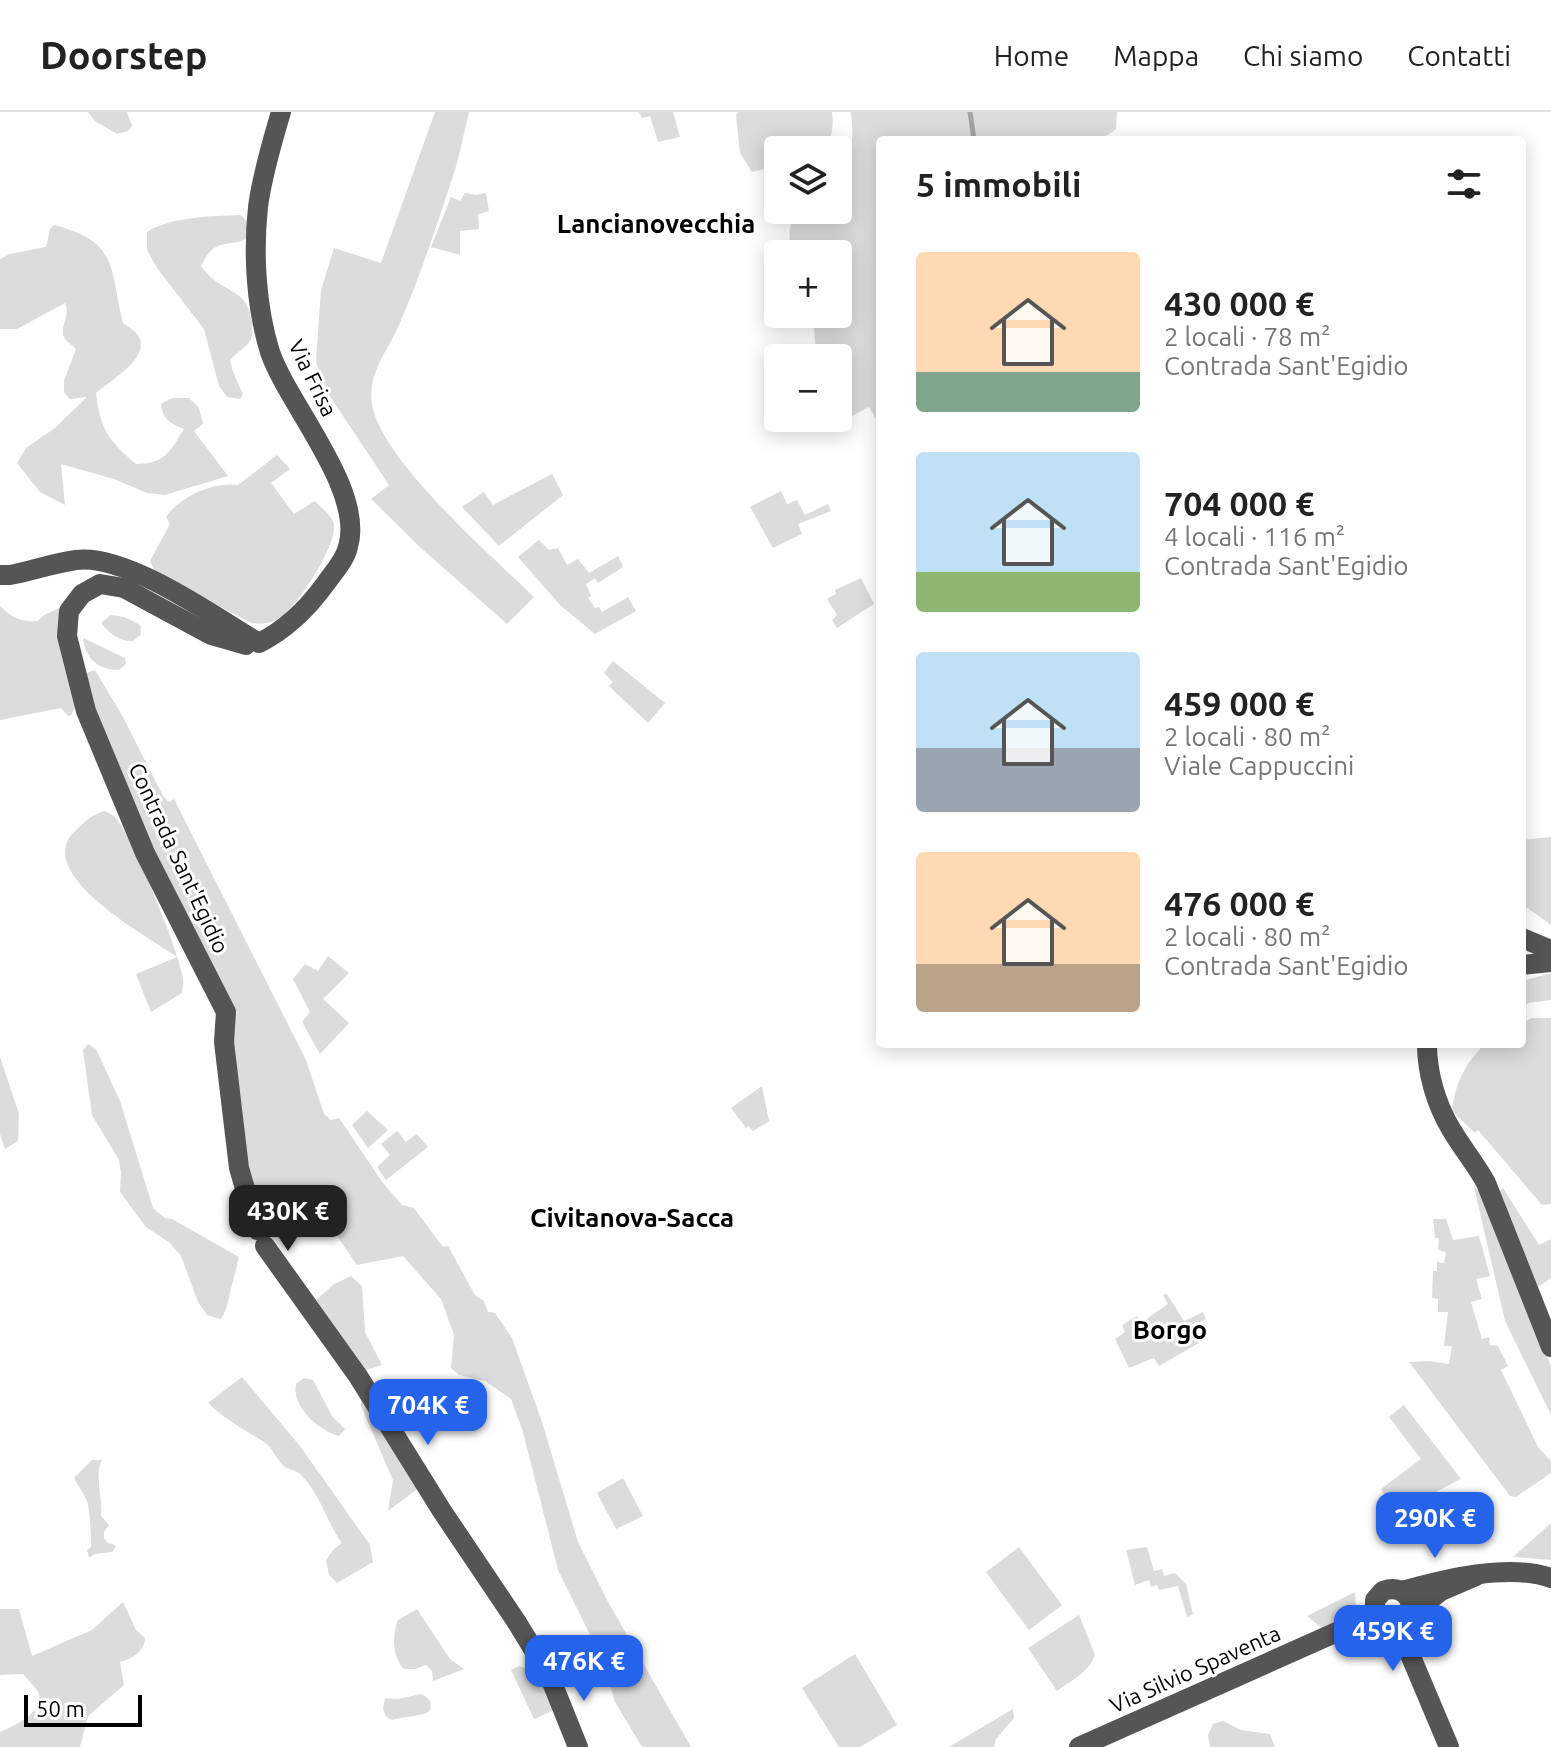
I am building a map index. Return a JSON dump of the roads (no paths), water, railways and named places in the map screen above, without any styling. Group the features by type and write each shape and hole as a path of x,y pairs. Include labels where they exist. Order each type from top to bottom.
{"street":[{"name":"Via Frisa","path":"0,575 24,573 76,560 94,560 143,576 259,643 276,635 308,606 338,566 348,548 351,523 341,486 271,354 257,293 258,206 281,112"},
{"name":"Contrada Sant'Egidio","path":"246,645 211,635 124,588 108,584 93,586 82,594 69,611 66,627 86,711 145,853 226,1012 224,1042 239,1168 261,1238 358,1376 442,1511 516,1621 549,1675 578,1747"},
{"path":"1526,940 1551,950"},
{"path":"1526,965 1551,962"},
{"path":"1427,1048 1430,1077 1450,1128 1486,1183 1551,1347"},
{"path":"1476,1576 1441,1591 1404,1620 1384,1625 1375,1615 1374,1604 1380,1594 1392,1589 1402,1591 1476,1576 1502,1573 1533,1573 1551,1578"},
{"path":"1402,1591 1411,1601 1404,1620 1449,1747"},
{"name":"Via Silvio Spaventa","path":"1079,1747 1375,1615"}],"waterway":[{"path":"970,112 973,136"}],"district":[{"name":"Lancianovecchia","path":"656,224"},
{"name":"Civitanova-Sacca","path":"632,1218"},
{"name":"Borgo","path":"1170,1330"}]}
